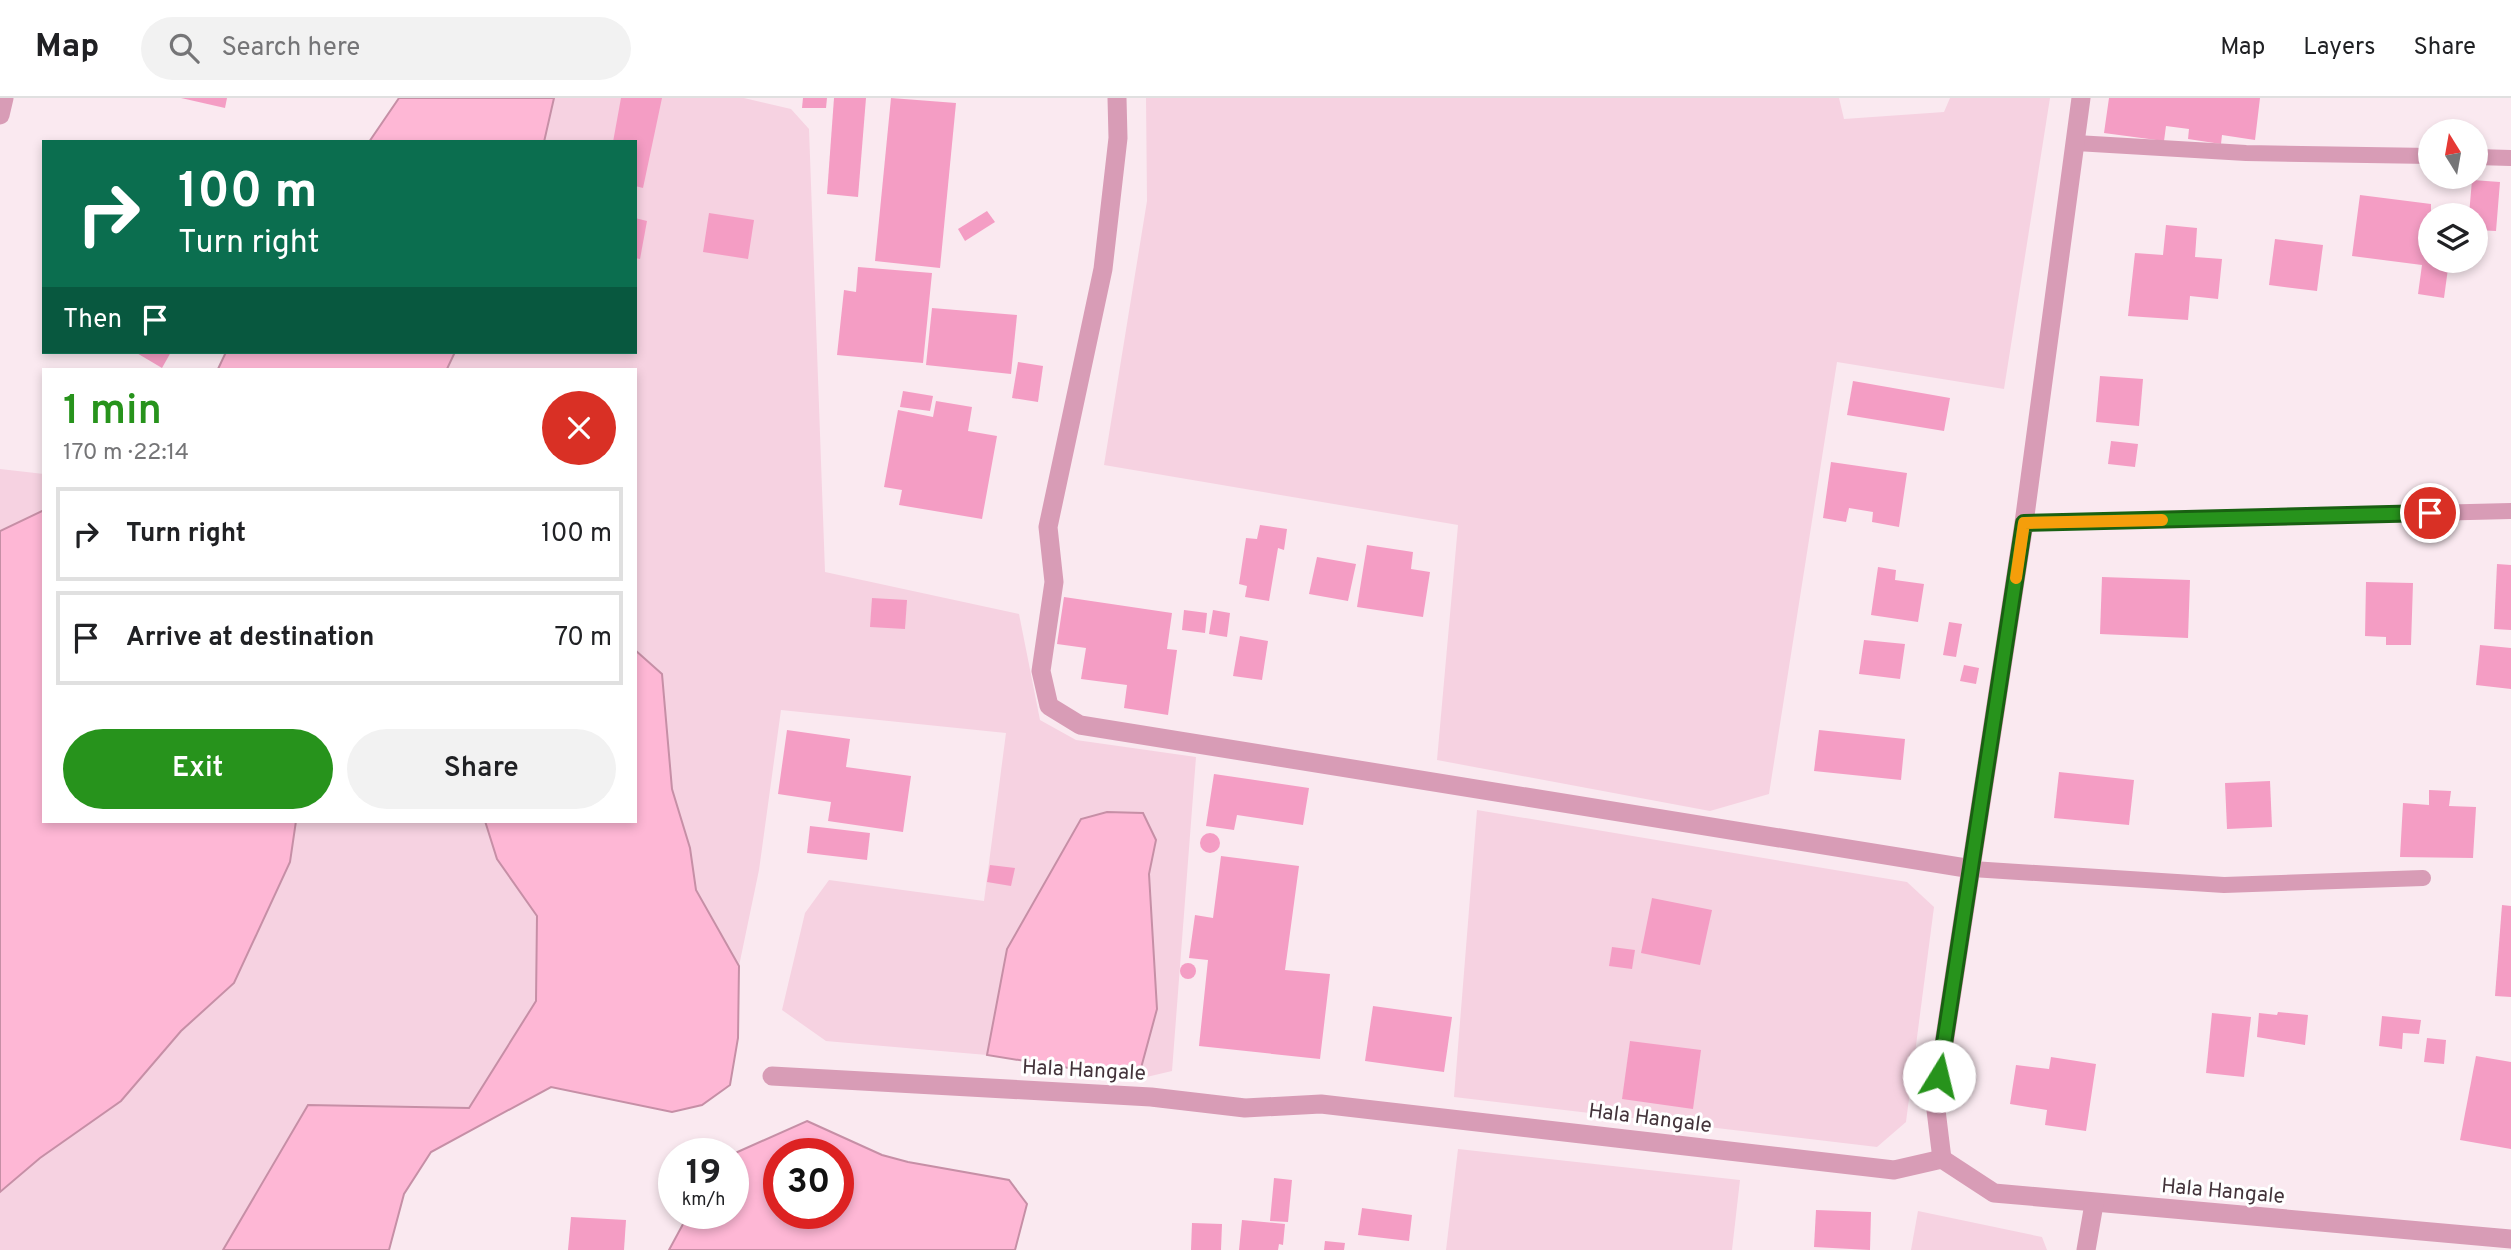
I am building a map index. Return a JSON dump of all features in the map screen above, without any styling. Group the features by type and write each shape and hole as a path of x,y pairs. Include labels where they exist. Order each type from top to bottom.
{"street":[{"path":"0,115 4,98"},
{"path":"1117,98 1118,138 1103,269 1048,527 1054,582 1041,671 1049,706 1080,725 1972,869"},
{"path":"1942,1159 1935,1102 2024,523 2081,98"},
{"name":"Hala Hangale","path":"772,1076 1151,1097 1245,1108 1321,1104 1894,1170 1942,1159 1994,1193 2094,1204 2511,1238"},
{"path":"2086,1250 2094,1204"}],"lane":[{"path":"2076,142 2246,153 2418,156"},
{"path":"2488,157 2511,158"},
{"path":"2024,523 2511,512"},
{"path":"1972,869 2224,884 2423,878"}],"shaded area":[{"path":"399,98 554,98 544,140 370,140"},
{"path":"554,98 744,98 791,109 809,129 825,572 1019,614 1040,720 1076,740 1196,757 1172,1071 1138,1079 1157,1009 1149,874 1156,840 1040,893 1007,949 987,1055 826,1041 782,1010 805,913 829,880 984,901 1006,733 781,710 759,870 739,966 696,890 690,848 637,822 662,674 637,652 637,368 422,368 422,354 637,354 637,140 431,140 547,127"},
{"path":"1146,98 1839,98 1844,119 1944,112 1950,98 2050,98 2004,389 1837,362 1769,794 1710,811 1437,760 1458,525 1104,465 1147,201"},
{"path":"225,354 454,354 447,368 218,368"},
{"path":"0,469 42,474 42,641 0,631"},
{"path":"42,511 42,823 296,823 290,862 234,983 181,1031 121,1101 40,1158 0,1192 0,531"},
{"path":"637,652 662,674 672,789 690,848 696,890 739,966 738,1038 730,1085 702,1105 672,1112 551,1087 431,1152 404,1194 389,1250 223,1250 308,1105 469,1108 536,1001 537,916 497,859 486,823 637,823"},
{"path":"1477,810 1907,882 1934,907 1906,1122 1877,1147 1454,1097"},
{"path":"1107,812 1143,813 1156,840 1149,874 1157,1009 1138,1079 987,1055 1007,949 1081,819"},
{"path":"211,823 568,823 680,1092 702,1105 672,1112 551,1087 431,1152 290,1140 223,1250 0,1250 0,1128"},
{"path":"807,1121 844,1138 769,1138"},
{"path":"763,1141 763,1229 854,1229 854,1142 882,1155 908,1162 1009,1180 1027,1204 1015,1250 669,1250 680,1229 749,1229 749,1147"},
{"path":"1458,1149 1740,1180 1732,1250 1446,1250"},
{"path":"1918,1211 2042,1237 2047,1250 1911,1250"}],"building":[{"path":"181,98 227,98 225,108"},
{"path":"621,98 662,98 643,188 637,186 637,140 613,140"},
{"path":"803,98 827,98 826,108 802,108"},
{"path":"834,98 866,98 858,197 827,194"},
{"path":"891,98 956,103 940,268 875,261"},
{"path":"2109,98 2260,98 2255,140 2222,135 2221,144 2188,139 2189,129 2166,126 2164,141 2104,133"},
{"path":"2488,181 2500,182 2496,231 2488,231 2488,203 2470,203 2471,189 2488,189"},
{"path":"2360,195 2423,203 2418,203 2418,264 2352,256"},
{"path":"987,211 995,222 965,241 958,229"},
{"path":"709,213 754,220 748,259 703,252"},
{"path":"637,218 647,221 640,259 637,258"},
{"path":"2166,225 2197,228 2195,257 2222,259 2218,299 2190,296 2188,320 2128,316 2135,253 2163,255"},
{"path":"2275,239 2323,245 2317,291 2269,285"},
{"path":"858,267 932,273 923,363 837,355 844,290 856,292"},
{"path":"2421,273 2447,273 2444,298 2418,294"},
{"path":"932,308 1017,315 1011,374 926,365"},
{"path":"138,354 170,354 162,368"},
{"path":"1018,362 1043,366 1038,402 1012,398"},
{"path":"2100,376 2143,379 2139,426 2096,422"},
{"path":"1853,381 1950,398 1944,431 1847,415"},
{"path":"903,391 933,396 930,411 900,407"},
{"path":"936,401 972,407 968,431 997,436 982,519 899,505 902,490 884,487 898,410 933,417"},
{"path":"2111,441 2138,444 2135,467 2108,464"},
{"path":"1831,462 1907,473 1899,527 1872,522 1873,512 1849,508 1846,522 1823,518"},
{"path":"1260,525 1287,529 1284,550 1278,548 1269,601 1245,597 1247,586 1239,584 1246,538 1257,539"},
{"path":"1367,545 1413,552 1411,569 1430,572 1423,617 1357,607"},
{"path":"1317,557 1356,564 1348,601 1309,594"},
{"path":"2497,564 2511,565 2511,630 2494,629"},
{"path":"1878,567 1896,570 1895,580 1924,584 1918,622 1871,615"},
{"path":"2102,577 2190,580 2188,638 2100,634"},
{"path":"2366,582 2413,583 2411,645 2386,645 2386,637 2365,636"},
{"path":"1064,597 1172,613 1167,649 1177,650 1168,715 1124,708 1127,685 1081,679 1086,648 1057,644"},
{"path":"872,598 907,600 905,629 870,627"},
{"path":"1184,610 1207,613 1205,633 1182,630"},
{"path":"1213,610 1230,613 1227,637 1209,634"},
{"path":"1949,622 1962,624 1956,657 1943,655"},
{"path":"1240,636 1268,641 1262,680 1233,676"},
{"path":"1864,640 1905,644 1900,679 1859,674"},
{"path":"2480,645 2511,648 2511,689 2476,685"},
{"path":"1964,665 1979,668 1976,684 1960,681"},
{"path":"787,730 850,739 846,767 911,776 903,832 828,821 831,802 778,794"},
{"path":"1819,730 1905,739 1901,780 1814,771"},
{"path":"2059,772 2134,780 2129,825 2054,818"},
{"path":"1214,774 1309,788 1303,825 1237,815 1234,830 1206,826"},
{"path":"2270,781 2272,827 2227,829 2225,783"},
{"path":"2429,790 2451,791 2449,806 2476,807 2473,858 2400,857 2403,803 2429,805"},
{"path":"810,826 870,833 867,860 807,853"},
{"path":"1210,833 1217,836 1220,843 1217,850 1210,853 1203,850 1200,843 1203,836"},
{"path":"1221,856 1299,866 1285,970 1330,974 1320,1059 1199,1046 1208,960 1189,958 1195,915 1213,918"},
{"path":"990,865 1015,868 1011,886 987,882"},
{"path":"1652,898 1712,910 1700,965 1641,953"},
{"path":"2502,905 2511,906 2511,997 2495,996"},
{"path":"1612,947 1635,950 1632,969 1609,966"},
{"path":"1185,963 1191,963 1196,971 1194,977 1185,979 1180,974 1180,968"},
{"path":"1373,1006 1452,1017 1444,1072 1365,1061"},
{"path":"2278,1012 2308,1015 2305,1045 2257,1037 2259,1013 2277,1015"},
{"path":"2212,1013 2251,1017 2244,1077 2206,1073"},
{"path":"2382,1016 2421,1020 2419,1034 2403,1033 2402,1049 2379,1046"},
{"path":"2427,1038 2446,1040 2444,1064 2424,1062"},
{"path":"1630,1041 1701,1050 1693,1109 1622,1099"},
{"path":"2476,1056 2511,1062 2511,1149 2460,1140"},
{"path":"2051,1057 2096,1064 2086,1131 2045,1125 2047,1110 2010,1104 2016,1065 2049,1069"},
{"path":"1274,1178 1292,1180 1288,1222 1270,1221"},
{"path":"1362,1208 1412,1215 1409,1241 1358,1235"},
{"path":"1816,1210 1871,1212 1870,1250 1814,1247"},
{"path":"571,1217 626,1220 624,1250 568,1250"},
{"path":"1242,1220 1285,1224 1283,1245 1279,1244 1278,1250 1239,1250"},
{"path":"1192,1223 1222,1224 1221,1250 1191,1250"},
{"path":"1325,1241 1345,1243 1344,1250 1324,1250"}],"slow traffic":[{"path":"2016,578 2024,523 2162,520"}],"route":[{"path":"1939,1076 2024,523 2430,513"}]}
